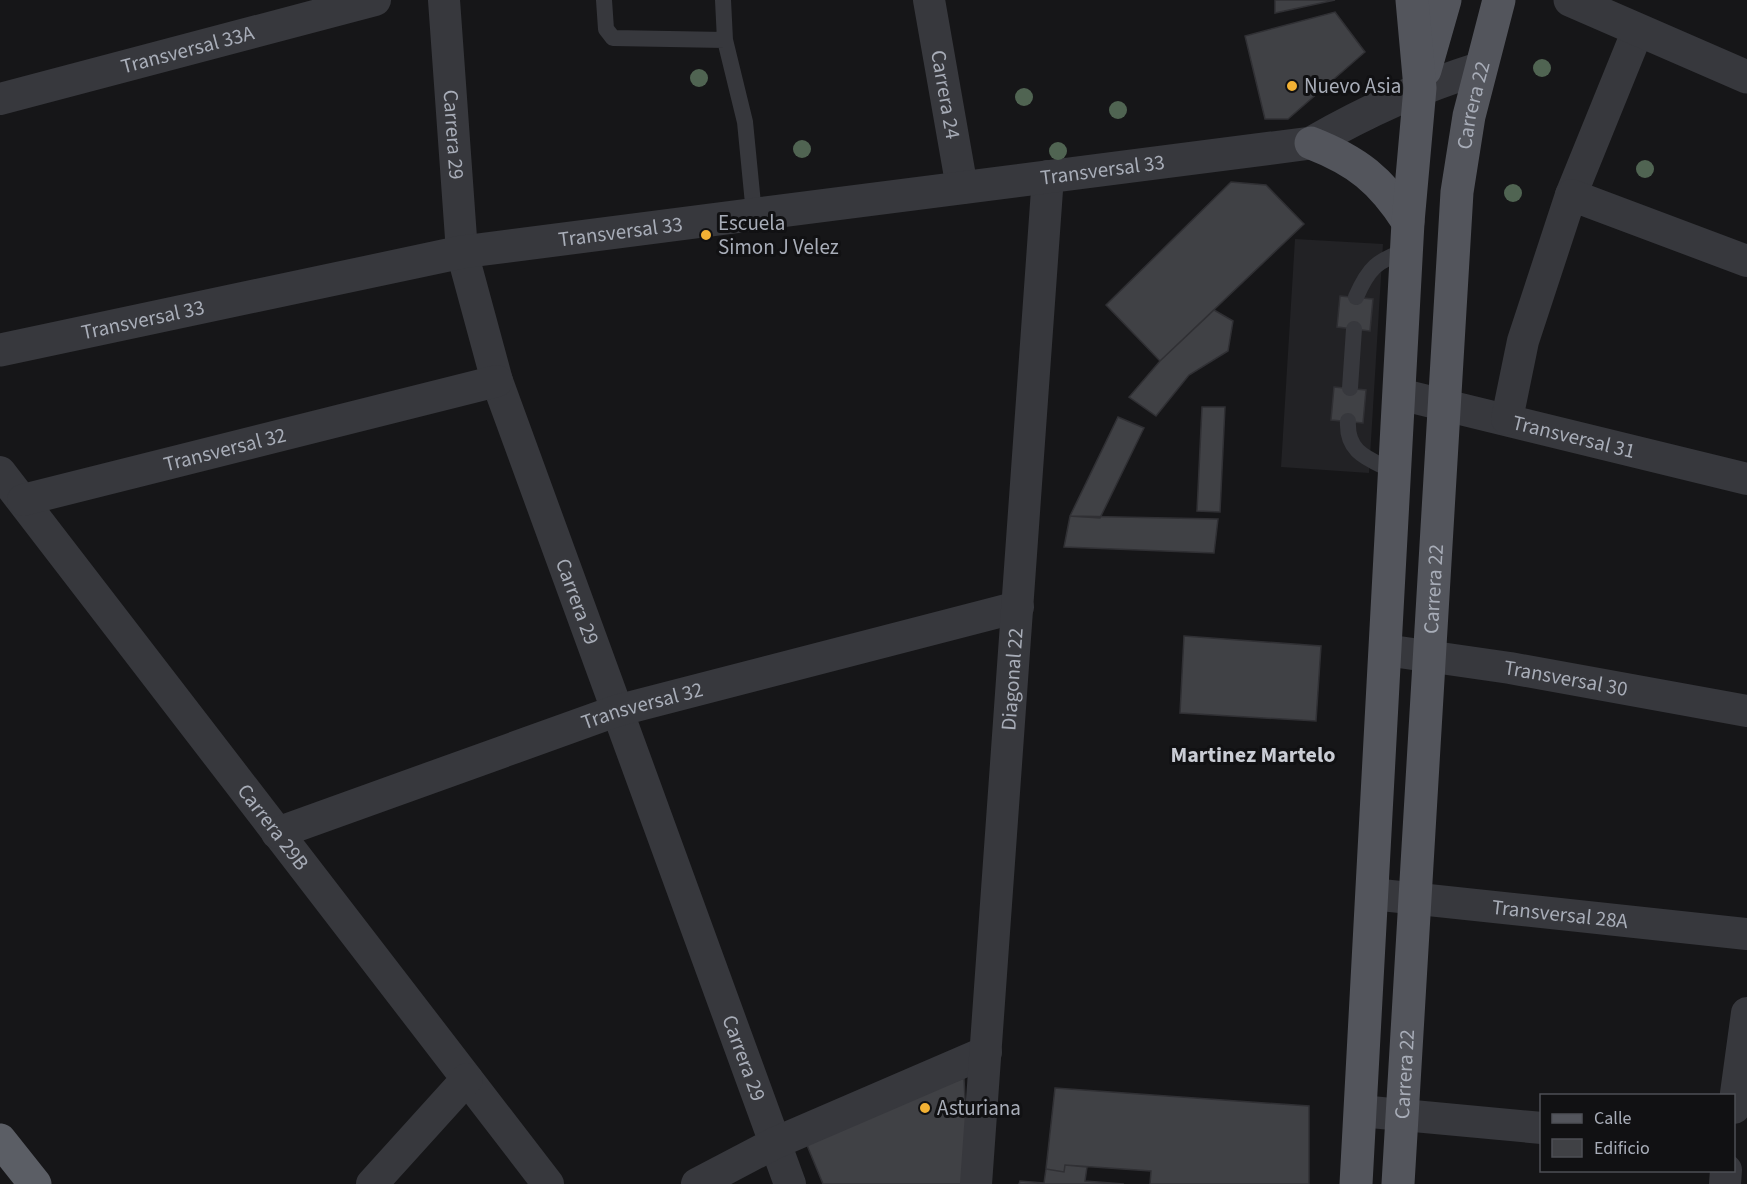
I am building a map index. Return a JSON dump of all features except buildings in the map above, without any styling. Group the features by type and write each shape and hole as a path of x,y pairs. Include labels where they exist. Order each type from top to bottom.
{"highway":[{"path":"0,1140 35,1184"}],"main road":[{"name":"Carrera 22","path":"1356,1184 1408,236 1420,88 1412,0"},
{"name":"Carrera 22","path":"1420,88 1445,0"},
{"name":"Carrera 22","path":"1398,1184 1457,192 1469,116 1499,0"},
{"path":"1311,143 1341,155 1368,172 1391,195 1408,236"}],"street":[{"name":"Transversal 33A","path":"0,99 375,0"},
{"name":"Carrera 29","path":"444,0 462,252 497,381 790,1184"},
{"name":"Carrera 24","path":"929,0 962,188"},
{"path":"1569,0 1747,77"},
{"path":"1507,419 1523,341 1571,195 1638,30"},
{"name":"Transversal 33","path":"0,350 462,252 1311,143 1367,111 1420,88 1481,68"},
{"name":"Diagonal 22","path":"976,1184 1048,176"},
{"path":"1571,195 1747,261"},
{"name":"Transversal 32","path":"23,500 497,381"},
{"name":"Transversal 31","path":"1399,394 1747,479"},
{"name":"Carrera 29B","path":"0,472 548,1184"},
{"name":"Transversal 32","path":"277,833 616,711 1018,607"},
{"name":"Transversal 30","path":"1385,650 1747,711"},
{"name":"Transversal 28A","path":"1372,894 1415,896 1747,934"},
{"path":"1735,1101 1746,1022"},
{"path":"697,1184 775,1143 986,1052"},
{"path":"372,1184 467,1079"},
{"path":"1360,1112 1540,1128"}],"lane":[{"path":"604,0 606,29 613,38 725,40"},
{"path":"723,0 725,40 746,122 754,214"},
{"path":"1356,297 1365,276 1408,236"},
{"path":"1350,388 1354,329"},
{"path":"1348,422 1347,435 1352,446 1395,472"}],"shaded area":[{"path":"1295,239 1383,244 1369,473 1281,467"}],"place":[{"name":"Nuevo Asia","path":"1292,86"},
{"name":"Escuela Simon J Velez","path":"706,235"},
{"name":"Asturiana","path":"925,1108"}],"district":[{"name":"Martinez Martelo","path":"1253,754"}]}
